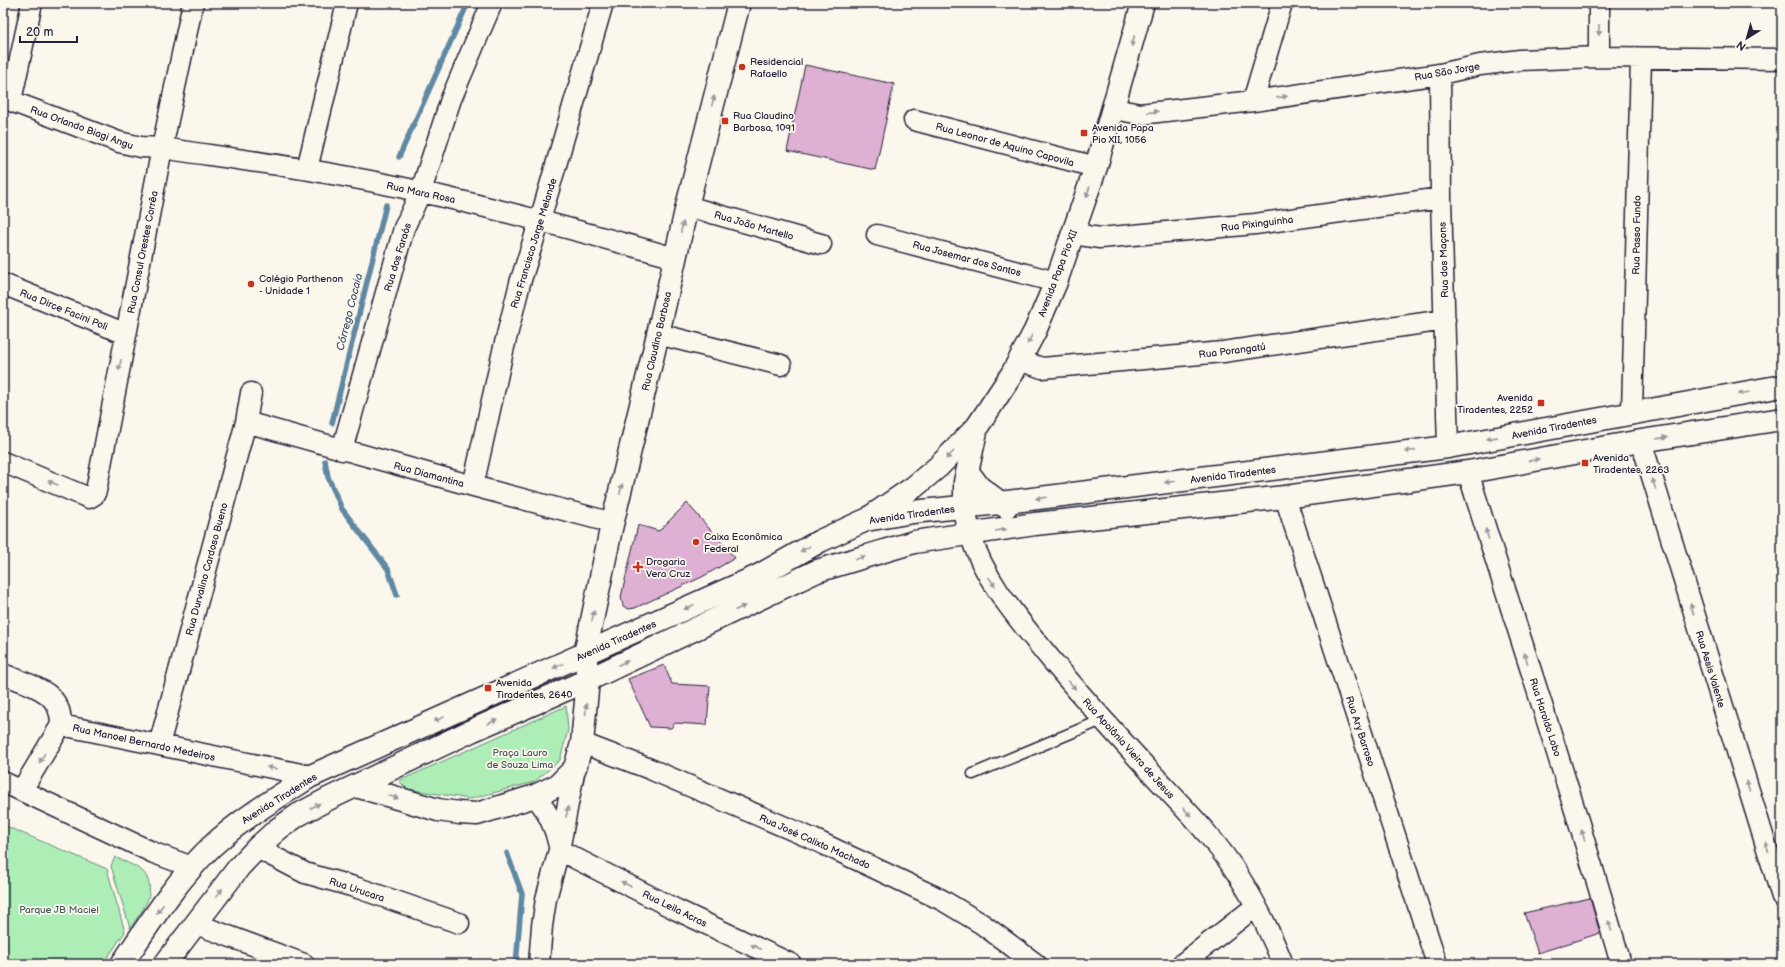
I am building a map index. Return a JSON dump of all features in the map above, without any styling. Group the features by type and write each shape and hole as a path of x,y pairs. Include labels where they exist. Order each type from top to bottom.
{"main road":[{"name":"Rua Claudino Barbosa","path":"575,768 582,743 588,680 584,654 687,206 739,3"},
{"name":"Avenida Papa Pio XII","path":"970,534 966,522 965,482 977,427 1019,360 1056,282 1096,168 1143,3"},
{"name":"Avenida Tiradentes","path":"122,964 186,875 210,848 251,814 311,776 758,576 820,541 866,520 913,512 999,503 1448,447 1632,412 1782,386"},
{"path":"165,964 239,867 278,829 298,815 471,731 588,680 817,571 914,542 1036,524 1285,497 1468,472 1641,441 1782,419"},
{"path":"866,520 914,487 939,466 977,427"},
{"path":"968,472 980,487 999,503 1036,524"},
{"path":"356,786 438,810 477,814 535,796 558,785 575,768"}],"street":[{"path":"7,99 32,3"},
{"name":"Rua Consul Orestes Corrêa","path":"3,462 89,498 94,495 98,484 162,148 193,3"},
{"path":"307,169 347,3"},
{"name":"Rua dos Faraós","path":"342,450 404,228 422,191 451,99 492,3"},
{"name":"Rua Francisco Jorge Melande","path":"474,486 520,283 540,220 603,3"},
{"path":"1253,101 1282,3"},
{"path":"1599,3 1599,57"},
{"name":"Rua São Jorge","path":"1114,108 1140,114 1253,101 1440,74 1480,65 1520,60 1599,57 1782,59"},
{"name":"Rua Passo Fundo","path":"1632,412 1641,58"},
{"name":"Rua dos Maçons","path":"1440,74 1441,198 1448,447"},
{"name":"Rua Orlando Biagi Angu","path":"7,99 119,142 141,148 162,148"},
{"name":"Rua Leonor de Aquino Capovila","path":"914,120 1096,168"},
{"name":"Rua Mara Rosa","path":"162,148 307,169 422,191 540,220 675,258"},
{"name":"Rua Pixinguinha","path":"1073,234 1100,238 1255,224 1441,198"},
{"name":"Rua João Martello","path":"687,206 821,244"},
{"name":"Rua Josemar dos Santos","path":"877,235 1056,282"},
{"name":"Rua Dirce Facini Poli","path":"3,284 126,334"},
{"name":"Rua Porangatú","path":"1019,360 1042,368 1223,352 1445,320"},
{"path":"658,334 781,365"},
{"name":"Rua Durvalino Cardoso Bueno","path":"159,745 246,422 252,393"},
{"name":"Rua Diamantina","path":"246,422 342,450 613,523"},
{"name":"Rua Assis Valente","path":"1641,441 1782,897"},
{"name":"Rua Haroldo Lobo","path":"1468,472 1595,872 1621,964"},
{"name":"Rua Ary Barroso","path":"1285,497 1437,964"},
{"name":"Rua Apolônia Vieira de Jesus","path":"970,534 976,553 987,574 1015,615 1102,720 1210,837 1234,869 1273,938 1282,964"},
{"name":"Rua Manoel Bernardo Medeiros","path":"3,674 47,692 57,703 61,715 61,725 311,776"},
{"path":"22,790 61,725"},
{"name":"Rua José Calixto Machado","path":"582,743 650,769 813,839 942,900 982,924 1036,964"},
{"path":"539,964 546,899 560,850 575,768"},
{"path":"3,782 154,853 186,875"},
{"path":"535,796 545,807 556,833 560,850"},
{"name":"Rua Urucara","path":"257,848 305,873 358,888 459,923"},
{"name":"Rua Leila Acras","path":"560,850 677,910 791,964"},
{"path":"1182,964 1256,906"},
{"path":"196,924 304,964"}],"lane":[{"path":"973,774 1102,720"}],"green space":[{"name":"Praça Lauro de Souza Lima","path":"566,706 568,730 560,760 534,782 470,799 407,789 399,781"},
{"name":"Parque JB Maciel","path":"3,825 107,869 125,932 103,964 3,964"},
{"name":"Parque JB Maciel","path":"115,857 143,871 150,889 149,896 143,910 130,928 111,866"}],"building":[{"path":"805,65 894,84 875,170 787,151"},
{"path":"687,503 735,558 702,577 635,608 629,609 623,606 621,597 638,525 659,531"},
{"path":"664,665 672,684 710,686 707,725 675,723 671,728 650,727 628,679"},
{"path":"1590,898 1600,933 1538,953 1524,913"}],"waterway":[{"name":"Córrego Cocaia","path":"399,157 468,3"},
{"name":"Córrego Cocaia","path":"332,423 386,205"},
{"name":"Córrego Cocaia","path":"325,461 328,477 342,509 388,569 397,595"},
{"name":"Córrego Cocaia","path":"507,853 522,894 516,964"}],"place":[{"name":"Residencial Rafaello","path":"742,67"},
{"name":"Rua Claudino Barbosa, 1091","path":"725,121"},
{"name":"Avenida Papa Pio XII, 1056","path":"1084,133"},
{"name":"Colégio Parthenon - Unidade 1","path":"251,284"},
{"name":"Avenida Tiradentes, 2252","path":"1541,403"},
{"name":"Avenida Tiradentes, 2263","path":"1585,463"},
{"name":"Caixa Econômica Federal","path":"696,542"},
{"name":"Drogaria Vera Cruz","path":"638,567"},
{"name":"Avenida Tiradentes, 2640","path":"488,688"}]}
